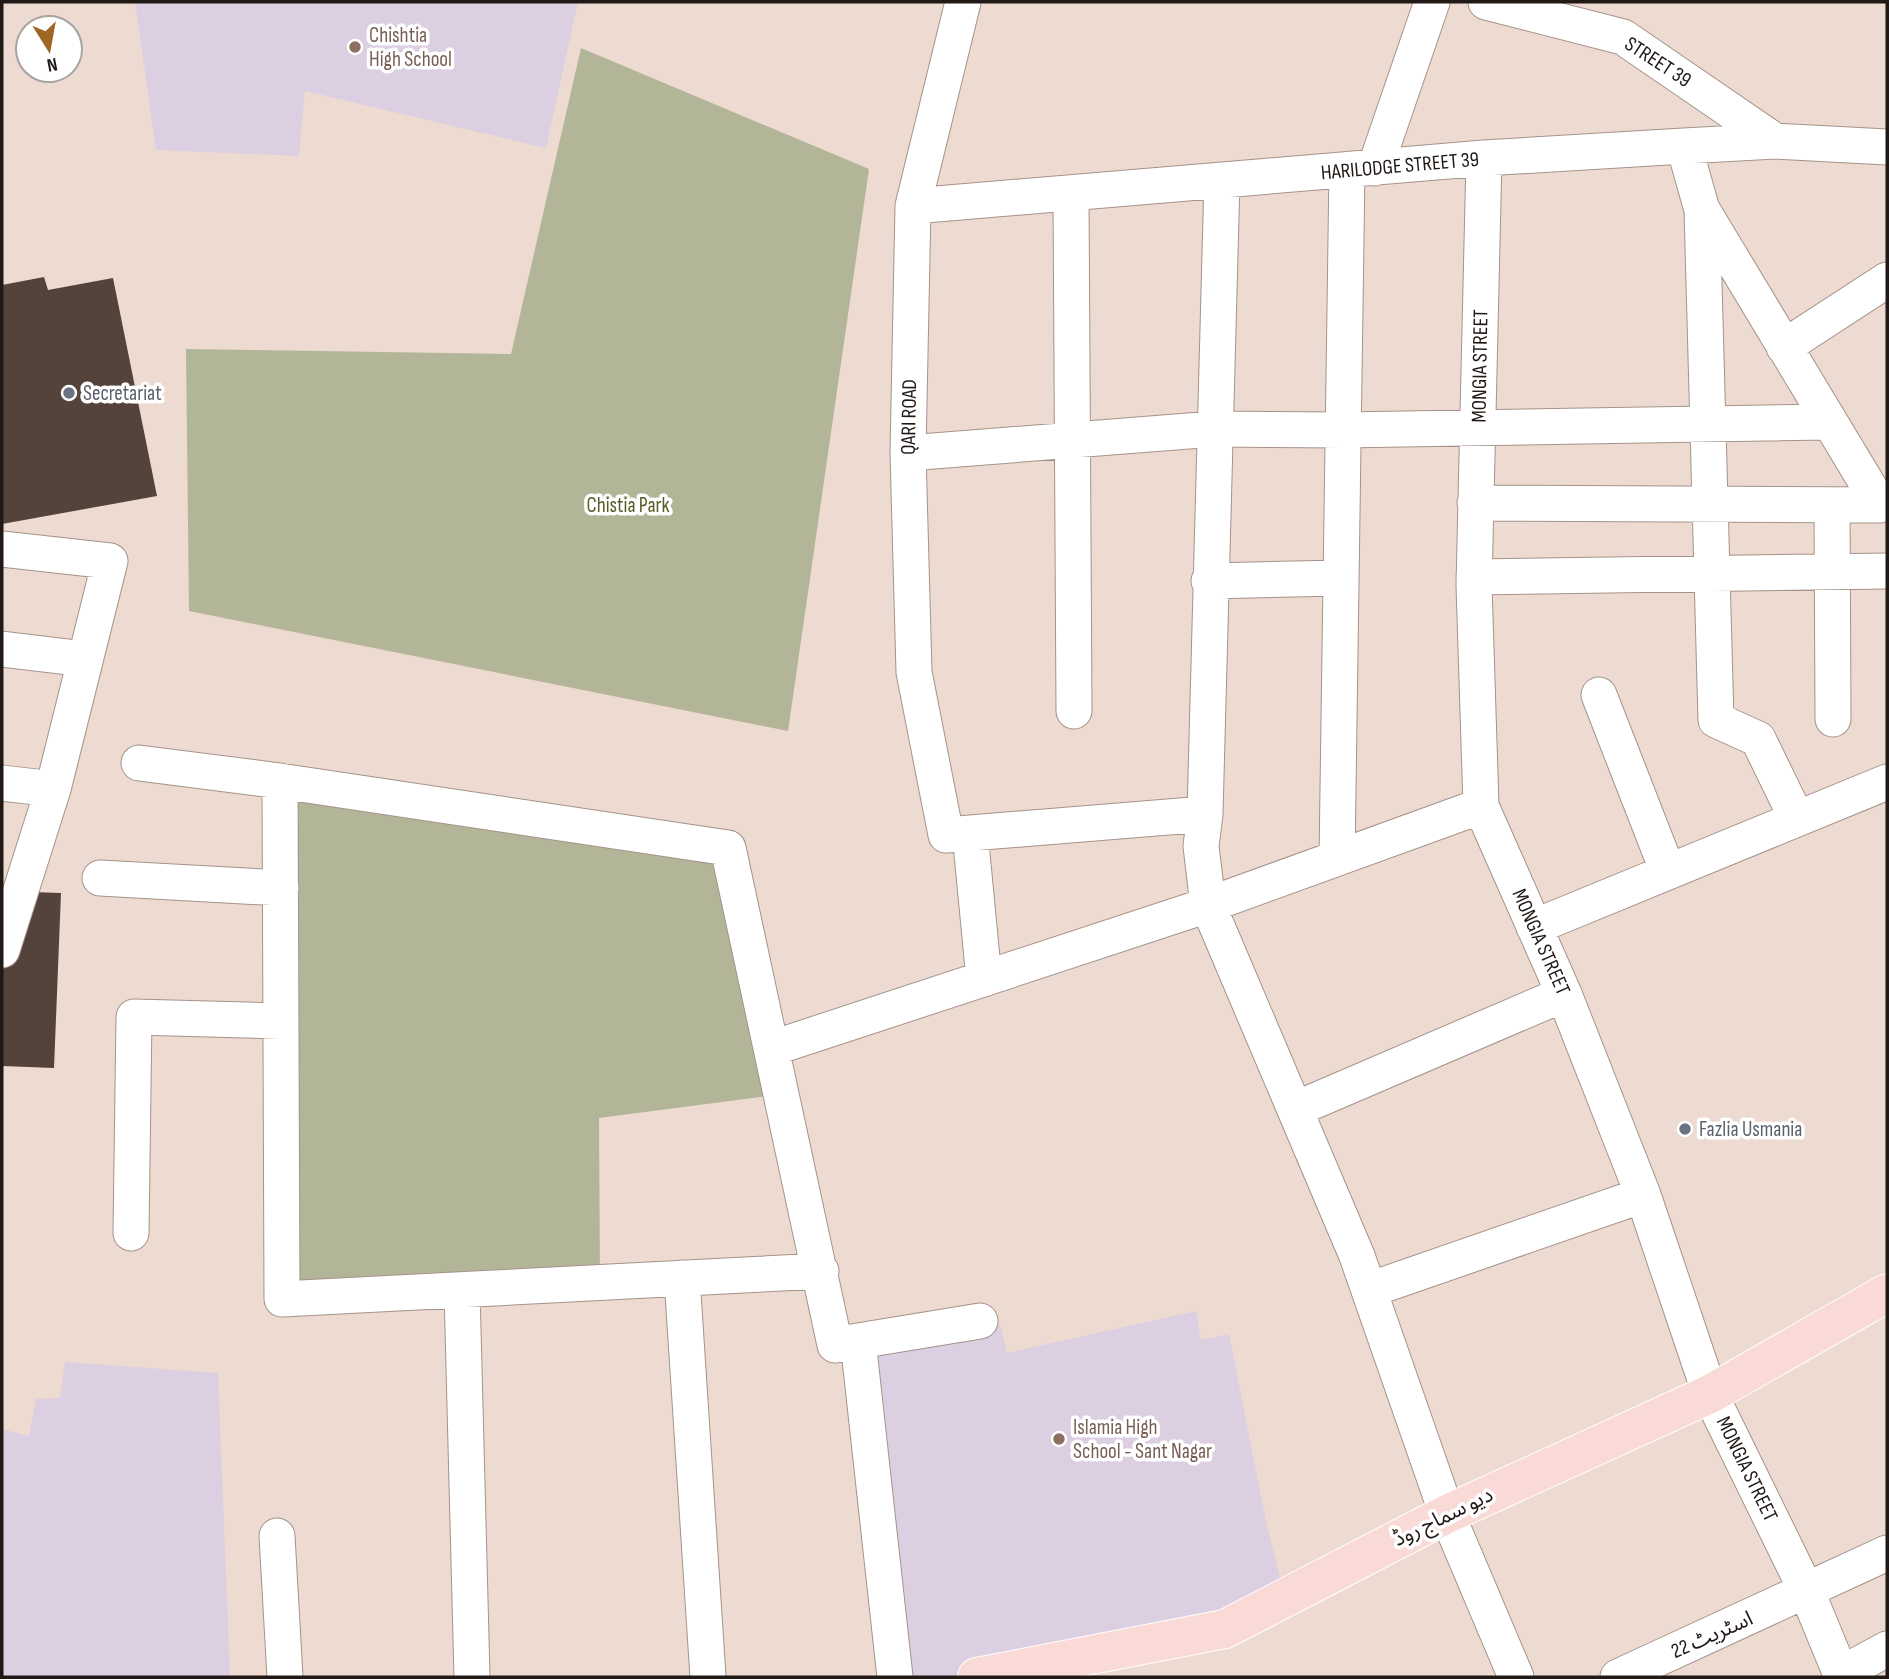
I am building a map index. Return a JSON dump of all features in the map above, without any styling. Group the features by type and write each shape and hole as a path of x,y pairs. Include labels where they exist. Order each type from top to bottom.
{"main road":[{"name":"دیو سماج روڈ","path":"1002,1675 1225,1629 1447,1514 1710,1394 1887,1293"}],"street":[{"name":"QARI ROAD","path":"963,2 913,206 908,453 915,672 958,834 984,979"},
{"path":"1337,859 1343,430 1361,169 1432,2"},
{"name":"STREET 39","path":"1486,2 1623,37 1775,141"},
{"path":"1597,2 1623,37"},
{"name":"HARILODGE STREET 39","path":"913,206 1484,158 1775,141 1887,147"},
{"path":"1684,146 1702,210 1716,720 1758,739 1797,819"},
{"name":"MONGIA STREET","path":"1484,158 1480,428 1474,577 1481,806 1564,994 1643,1195 1710,1394 1807,1592 1842,1676"},
{"path":"1222,180 1209,581 1205,814 1201,846 1208,905 1296,1109 1369,1290 1447,1514 1516,1677"},
{"path":"1071,192 1074,711"},
{"path":"1702,210 1829,422 1884,503"},
{"path":"1784,347 1887,280"},
{"path":"908,453 1214,429 1343,430 1829,422"},
{"path":"1475,503 1884,503"},
{"path":"1832,505 1833,719"},
{"path":"2,549 110,561 53,789 2,950"},
{"path":"1474,577 1887,571"},
{"path":"1209,581 1341,578"},
{"path":"2,649 85,659"},
{"path":"1599,695 1668,872"},
{"path":"139,763 280,781 729,848 835,1345 980,1321"},
{"path":"280,781 282,1299 821,1270"},
{"path":"1534,927 1887,782"},
{"path":"2,783 53,789"},
{"path":"773,1048 1208,905 1481,806"},
{"path":"958,834 1205,814"},
{"path":"100,878 281,888"},
{"path":"1296,1109 1564,994"},
{"path":"131,1233 134,1017 281,1021"},
{"path":"1369,1290 1643,1195"},
{"path":"682,1278 708,1677"},
{"path":"462,1290 472,1677"},
{"path":"858,1340 895,1677"},
{"path":"277,1536 285,1677"},
{"name":"اسٹریٹ 22","path":"1618,1677 1887,1553"},
{"path":"1842,1676 1887,1649"}],"shaded area":[{"name":"Chishtia High School","path":"135,2 578,2 546,148 305,91 299,156 156,150"},
{"name":"Islamia High School - Sant Nagar","path":"1196,1311 1201,1340 1229,1334 1267,1526 1285,1597 1016,1677 895,1677 859,1350 1000,1325 1007,1353"},
{"path":"65,1362 218,1373 230,1677 2,1677 2,1429 29,1436 36,1399 60,1398"}],"green space":[{"name":"Chistia Park","path":"581,48 869,169 788,731 189,611 186,349 511,354"},
{"path":"280,781 728,848 783,1094 599,1118 600,1282 282,1299"}],"building":[{"name":"Secretariat","path":"44,277 48,290 113,278 157,496 2,524 2,285"},
{"path":"2,891 61,893 54,1068 2,1066"}],"place":[{"name":"Chishtia High School","path":"355,47"},
{"name":"Secretariat","path":"69,393"},
{"name":"Fazlia Usmania","path":"1685,1129"},
{"name":"Islamia High School - Sant Nagar","path":"1059,1439"}]}
